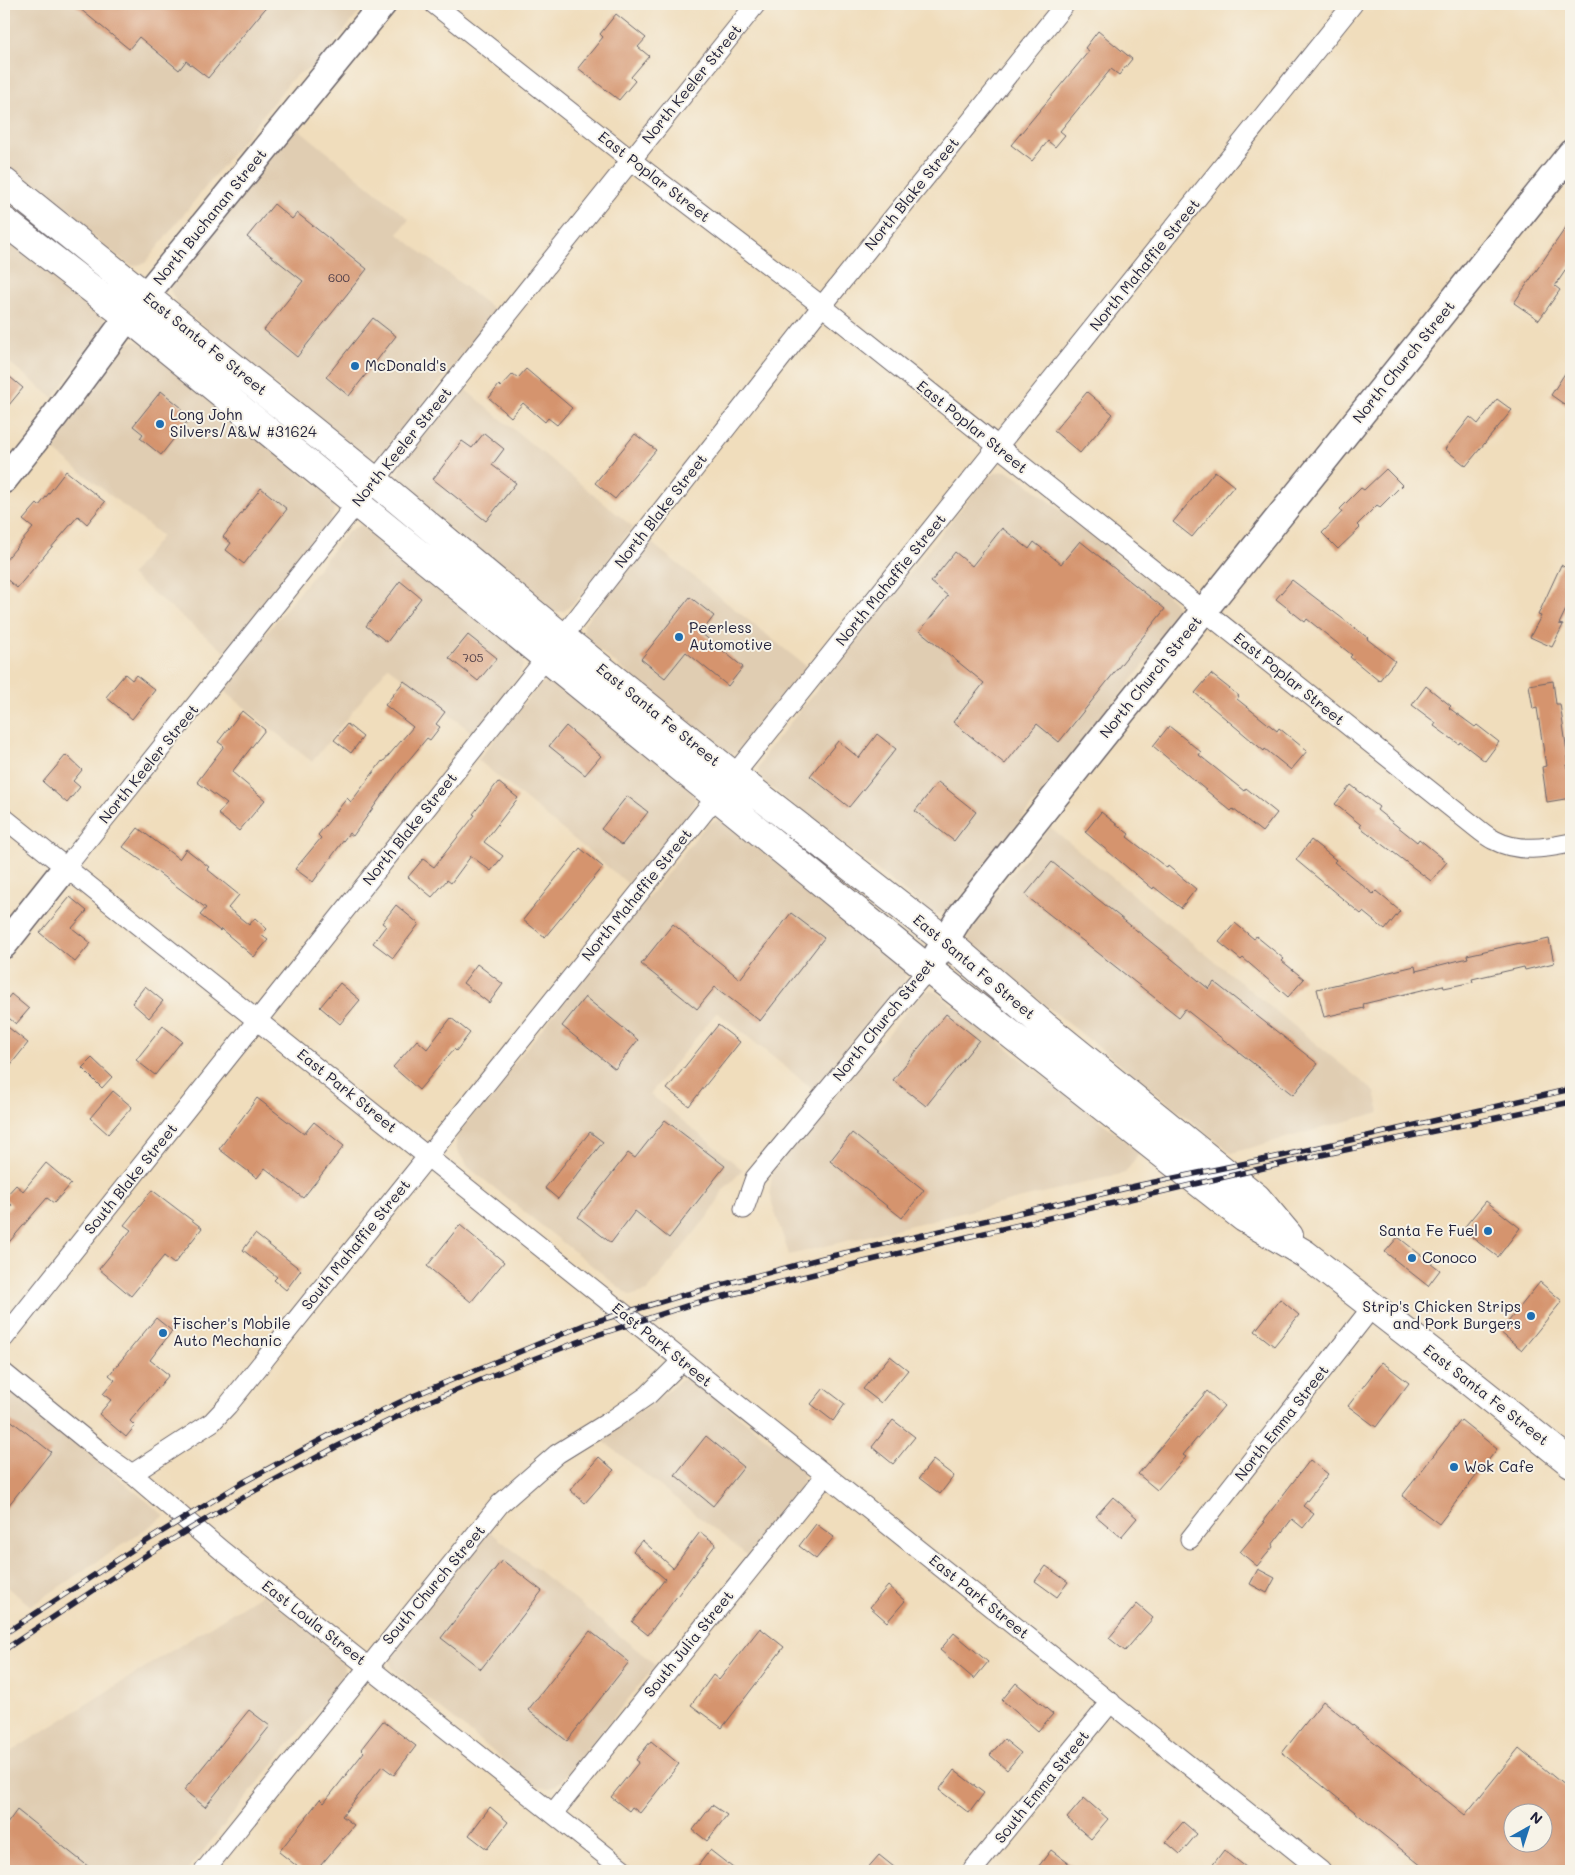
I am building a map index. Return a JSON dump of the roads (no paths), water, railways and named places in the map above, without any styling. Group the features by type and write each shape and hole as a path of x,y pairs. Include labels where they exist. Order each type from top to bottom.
{"main road":[{"name":"East Santa Fe Street","path":"4,182 375,481 733,776 946,941 1046,1027 1257,1198 1305,1254"},
{"name":"East Santa Fe Street","path":"4,221 128,317 928,969 1244,1218 1305,1254 1571,1463"}],"street":[{"name":"North Buchanan Street","path":"4,480 54,417 128,317 383,4"},
{"name":"East Poplar Street","path":"434,4 631,160 822,306 1478,829 1495,841 1511,846 1545,848 1571,843"},
{"name":"North Keeler Street","path":"66,868 756,4"},
{"name":"North Blake Street","path":"258,1020 546,658 822,306 1066,4"},
{"name":"North Mahaffie Street","path":"428,1155 1353,4"},
{"name":"North Church Street","path":"744,1209 755,1178 928,969 961,915 1571,154"},
{"name":"East Park Street","path":"4,818 428,1155 682,1361 1321,1871"},
{"path":"4,945 66,868"},
{"name":"South Blake Street","path":"4,1338 258,1020"},
{"name":"South Mahaffie Street","path":"132,1474 212,1422 223,1411 428,1155"},
{"name":"North Emma Street","path":"1190,1539 1373,1306"},
{"name":"South Church Street","path":"204,1871 500,1504 557,1454 648,1395 682,1361"},
{"name":"East Loula Street","path":"4,1373 102,1453 132,1474 221,1550 625,1871"},
{"name":"South Julia Street","path":"553,1813 826,1475"},
{"name":"South Emma Street","path":"972,1871 1111,1702"}],"railway":[{"path":"4,1634 140,1545 242,1483 330,1435 413,1396 584,1325 680,1296 823,1258 1571,1089"},
{"path":"4,1650 148,1554 243,1497 334,1448 425,1403 594,1336 692,1304 937,1244 1298,1160 1571,1102"}],"place":[{"name":"McDonald's","path":"355,366"},
{"name":"Long John Silvers/A&W #31624","path":"160,424"},
{"name":"Peerless Automotive","path":"679,637"},
{"name":"Santa Fe Fuel","path":"1488,1231"},
{"name":"Conoco","path":"1412,1258"},
{"name":"Strip's Chicken Strips and Pork Burgers","path":"1531,1316"},
{"name":"Fischer's Mobile Auto Mechanic","path":"163,1333"},
{"name":"Wok Cafe","path":"1454,1467"}]}
